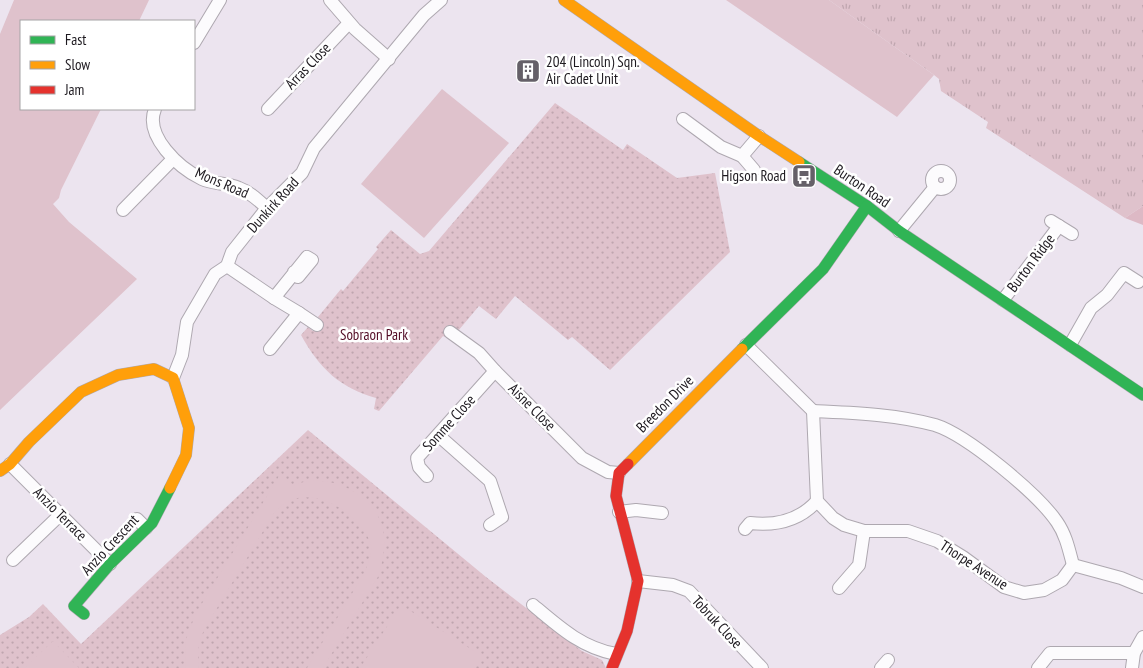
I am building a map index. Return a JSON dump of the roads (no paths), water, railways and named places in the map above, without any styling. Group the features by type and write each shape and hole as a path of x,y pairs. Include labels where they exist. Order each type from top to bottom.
{"street":[{"path":"195,41 220,0"},
{"path":"330,0 349,23 389,59"},
{"name":"Dunkirk Road","path":"173,378 182,355 188,322 215,274 227,266 232,252 267,208 302,173 314,148 424,15 440,0"},
{"name":"Burton Road","path":"564,0 759,136 867,206 899,231 1143,395"},
{"name":"Arras Close","path":"268,108 349,23"},
{"name":"Mons Road","path":"154,110 151,117 155,135 173,159 202,179 240,188 267,208"},
{"path":"683,119 722,147 742,156 754,170"},
{"path":"742,156 759,136"},
{"path":"123,210 173,159"},
{"path":"899,231 935,187"},
{"name":"Breedon Drive","path":"619,473 746,344 824,269 867,206"},
{"name":"Burton Ridge","path":"1003,300 1055,223 1072,234"},
{"path":"227,266 317,325"},
{"path":"274,298 294,272"},
{"path":"1070,345 1092,308 1107,294 1124,273 1138,282"},
{"path":"270,349 299,313"},
{"name":"Aisne Close","path":"450,332 479,353 495,372 582,458 608,472 619,473"},
{"path":"746,344 814,411 898,417 937,426 962,439 988,457 1026,488 1057,522 1068,543 1073,565 1121,578 1143,587"},
{"path":"5,467 46,433 82,392 118,375 154,369 173,378"},
{"name":"Somme Close","path":"427,476 419,466 417,458 495,372"},
{"name":"Anzio Crescent","path":"84,614 74,606 110,564 152,522 186,455 189,428 173,378"},
{"path":"744,529 750,523 766,525 785,521 807,512 817,501 814,411"},
{"path":"438,435 490,481 502,516 490,525"},
{"name":"Anzio Terrace","path":"5,467 61,514 110,564"},
{"path":"612,668 616,654 627,631 638,581 616,496 619,473"},
{"name":"Thorpe Avenue","path":"817,501 833,518 844,525 864,531 908,531 938,541 1004,587 1024,593 1044,590 1062,580 1073,565"},
{"path":"619,512 636,510 662,513"},
{"path":"13,560 61,514"},
{"path":"136,519 146,528"},
{"path":"839,588 858,565 864,531"},
{"name":"Tobruk Close","path":"638,581 674,585 689,592 762,668"},
{"path":"533,605 580,642 602,652 616,654"},
{"path":"1132,668 1134,653 1143,637"},
{"path":"1038,668 1050,653 1134,653"}],"place":[{"name":"204 (Lincoln) Sqn. Air Cadet Unit","path":"528,71"},
{"name":"Higson Road","path":"804,176"}],"park label":[{"name":"Sobraon Park","path":"374,335"}]}
